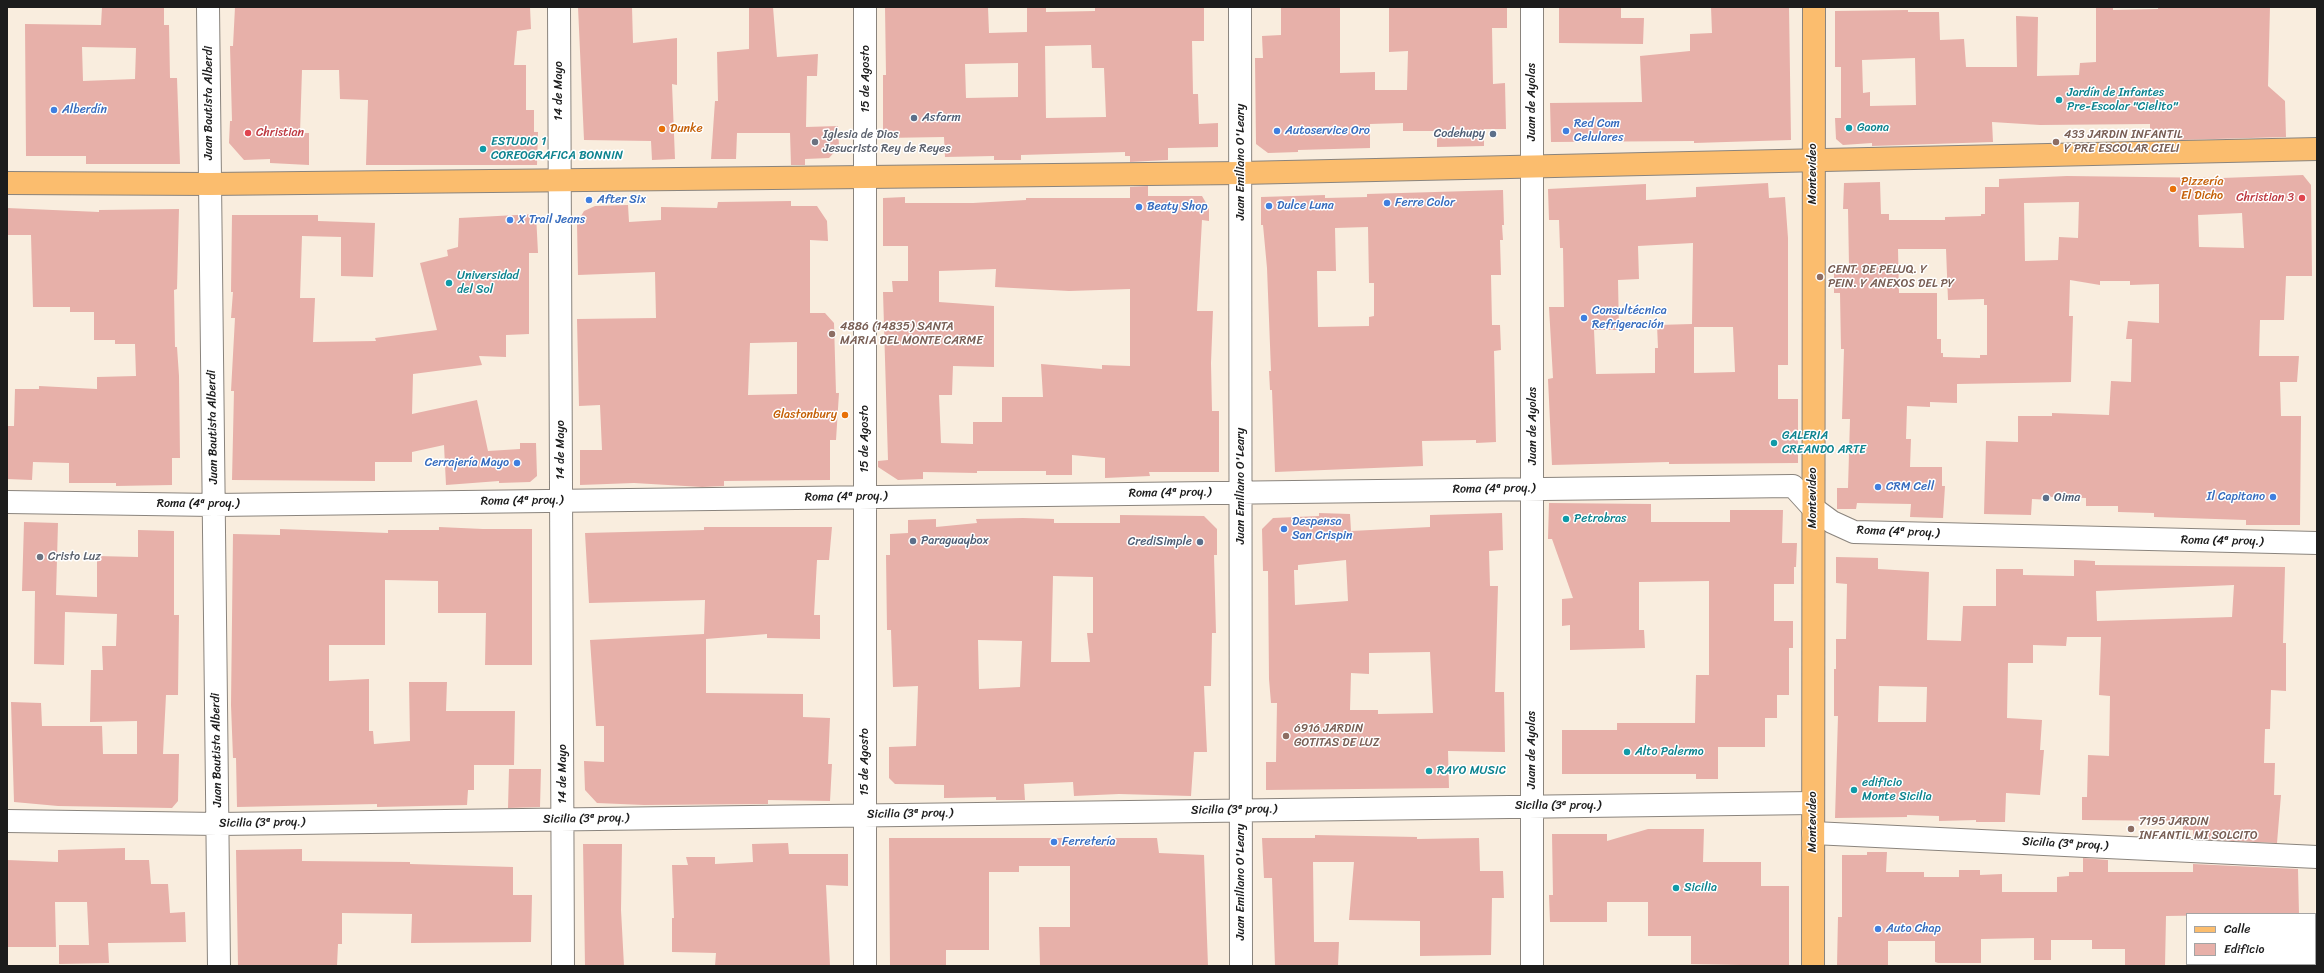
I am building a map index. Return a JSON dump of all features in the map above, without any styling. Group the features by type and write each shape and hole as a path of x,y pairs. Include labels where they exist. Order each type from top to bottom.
{"main road":[{"name":"Montevideo","path":"1813,966 1814,7"},
{"path":"7,183 210,184 1241,173 1533,165 2317,149"}],"street":[{"name":"Juan Bautista Alberdi","path":"208,7 219,966"},
{"name":"14 de Mayo","path":"559,7 563,966"},
{"name":"15 de Agosto","path":"865,7 865,966"},
{"name":"Juan Emiliano O'Leary","path":"1240,7 1242,966"},
{"name":"Juan de Ayolas","path":"1532,7 1532,966"},
{"name":"Roma (4ª proy.)","path":"7,502 214,505 1793,486 1813,508 1832,522 1854,532 2317,543"},
{"name":"Sicilia (3ª proy.)","path":"7,821 218,824 1532,806 1813,804"},
{"name":"Sicilia (3ª proy.)","path":"1813,833 2317,857"}],"building":[{"path":"102,7 164,7 164,25 169,25 170,78 177,78 180,164 86,164 86,156 26,156 25,24 101,25","holes":["82,47 136,48 135,79 83,81"]},
{"path":"235,7 530,7 531,29 517,31 514,65 526,65 526,110 534,110 534,132 538,132 537,165 366,165 368,100 340,99 339,70 302,70 300,133 309,133 309,165 270,163 270,159 244,160 229,143 230,121 232,121 230,46 233,46"},
{"path":"578,7 632,7 633,43 677,38 677,85 672,84 675,159 652,160 651,141 584,140"},
{"path":"749,7 773,7 777,57 818,54 817,76 807,76 806,127 838,126 839,147 829,158 805,159 805,165 791,165 790,133 737,133 736,159 711,159 715,101 718,101 717,52 749,49"},
{"path":"885,7 988,7 989,33 1027,32 1027,7 1046,7 1046,12 1095,11 1095,7 1204,7 1204,41 1192,41 1193,94 1198,94 1199,124 1218,123 1218,147 1168,148 1168,160 1130,162 1130,156 1125,156 1125,152 1021,155 1021,160 994,160 994,156 945,157 944,137 883,138 883,75 886,75","holes":["1091,45 1092,68 1104,68 1106,117 1046,118 1045,46","1018,63 1018,97 966,98 965,64"]},
{"path":"1340,7 1340,73 1375,72 1375,90 1407,90 1408,51 1389,52 1389,7 1507,7 1507,28 1492,28 1493,84 1505,83 1506,129 1484,129 1484,146 1437,147 1437,131 1403,131 1403,123 1370,124 1370,148 1298,150 1298,152 1268,153 1256,144 1255,58 1263,58 1262,36 1281,35 1281,8"},
{"path":"1559,7 1621,7 1621,18 1644,18 1643,44 1559,43"},
{"path":"1711,7 1789,7 1791,140 1694,143 1694,141 1551,142 1550,103 1642,102 1640,56 1690,51 1690,34 1712,33"},
{"path":"2096,7 2113,7 2113,10 2158,9 2158,7 2270,7 2268,86 2285,101 2286,137 2179,140 2179,135 2150,136 2150,124 2040,125 1992,122 1993,142 1872,146 1872,143 1843,145 1836,139 1835,118 1841,118 1841,67 1835,67 1835,11 1908,10 1908,12 1939,12 1940,40 1964,39 1966,67 2017,67 2016,16 2038,17 2037,76 2079,75 2080,63 2096,62","holes":["1915,58 1916,105 1870,106 1870,92 1863,93 1862,60"]},
{"path":"2303,175 2311,185 2312,276 2286,276 2284,320 2260,320 2259,356 2299,356 2297,382 2280,382 2281,416 2301,416 2300,525 2246,525 2246,520 2154,517 2154,513 2118,512 2118,506 2086,506 2086,498 2051,497 2050,500 2032,499 2031,515 1984,514 1986,441 2018,442 2018,416 2052,416 2052,413 2109,415 2111,381 2131,382 2132,339 2126,339 2128,321 2159,323 2159,284 2130,285 2130,281 2100,281 2100,285 2070,280 2069,316 2073,316 2071,382 1957,384 1957,403 1930,402 1930,407 1907,406 1906,439 1911,439 1910,467 1942,467 1942,486 1945,486 1943,518 1910,517 1911,504 1857,503 1856,509 1837,509 1837,488 1848,488 1850,419 1842,419 1844,349 1841,349 1840,293 1834,293 1834,266 1849,266 1848,209 1843,209 1844,183 1880,182 1881,214 1889,214 1889,220 1945,220 1945,217 1981,216 1981,214 1985,214 1985,187 1999,187 1999,179 2067,176 2222,178","holes":["2079,202 2078,238 2059,237 2058,260 2025,261 2024,203","2242,213 2244,248 2199,247 2198,215","1898,249 1946,249 1948,300 1984,299 1984,305 1987,305 1987,355 1980,355 1980,358 1943,357 1943,353 1941,353 1941,339 1937,339 1937,293 1899,293"]},
{"path":"1768,183 1769,198 1785,197 1788,238 1788,365 1778,365 1778,399 1798,399 1798,463 1669,464 1669,462 1552,465 1548,379 1553,378 1549,307 1564,307 1563,248 1560,248 1559,220 1549,220 1548,189 1646,184 1646,200 1696,197 1696,187","holes":["1693,243 1692,324 1657,325 1658,348 1655,348 1655,373 1596,374 1594,330 1619,330 1618,280 1639,279 1638,246","1694,327 1733,327 1735,372 1694,373"]},
{"path":"1148,186 1148,196 1202,196 1209,208 1209,221 1202,220 1197,311 1213,311 1211,363 1212,411 1219,411 1219,472 1149,472 1150,476 1105,478 1105,458 1072,455 1072,475 1046,475 1046,471 977,471 977,473 923,472 923,479 898,480 878,467 878,461 888,460 883,292 893,292 892,281 908,281 908,246 883,246 883,198 905,197 905,203 973,203 1026,200 1026,198 1130,198 1130,187","holes":["996,269 995,287 1069,291 1130,289 1130,366 1102,365 1102,369 1041,364 1043,397 1002,397 1002,422 973,422 973,444 941,443 939,395 952,395 953,366 994,367 994,306 939,302 939,271"]},
{"path":"1503,190 1504,225 1502,225 1503,240 1500,240 1501,275 1491,275 1492,325 1500,325 1501,350 1494,351 1496,442 1476,443 1476,440 1422,441 1423,466 1275,472 1272,390 1270,390 1269,371 1271,371 1267,268 1263,225 1261,225 1261,197 1325,195 1325,198 1367,197 1367,194","holes":["1368,227 1369,283 1374,283 1374,316 1369,317 1369,326 1318,327 1317,271 1336,271 1335,228"]},
{"path":"791,201 791,206 817,206 827,221 828,241 810,240 810,313 825,313 834,323 836,393 839,393 836,440 830,440 830,480 724,481 724,486 702,487 634,483 580,485 580,450 602,450 600,405 579,406 577,319 656,318 655,272 578,275 577,223 584,211 595,206 628,205 629,222 661,220 661,207 717,208 718,202","holes":["797,342 797,394 748,395 750,343"]},
{"path":"7,208 99,212 99,210 179,209 177,289 174,290 175,347 177,347 179,376 180,458 172,458 172,485 116,486 116,483 69,483 69,463 33,462 32,480 7,479 7,426 14,426 15,389 39,389 39,386 97,389 97,377 136,376 135,344 115,344 115,340 94,340 94,312 70,312 70,307 33,307 31,235 7,235"},
{"path":"536,214 538,253 529,253 529,334 506,335 506,357 479,356 482,365 413,374 412,414 477,400 488,451 520,449 520,443 536,443 537,476 530,482 499,483 499,481 446,485 444,445 412,452 412,462 375,462 375,481 232,480 234,391 231,391 235,318 231,318 233,292 231,292 232,215 318,215 318,221 375,223 373,277 341,276 341,237 302,236 300,298 315,298 313,342 376,341 375,338 437,330 420,263 448,256 447,250 458,247 459,218"},
{"path":"1549,503 1651,504 1651,522 1730,522 1730,510 1783,510 1782,543 1797,543 1796,567 1794,567 1794,584 1774,584 1774,621 1793,621 1793,648 1789,648 1789,695 1777,695 1777,718 1765,718 1765,747 1718,747 1718,779 1696,779 1696,774 1562,774 1562,730 1617,730 1617,723 1695,723 1696,675 1709,675 1709,581 1639,582 1639,630 1644,630 1645,648 1570,650 1570,625 1562,626 1562,599 1573,598 1552,539 1548,539"},
{"path":"1319,513 1350,514 1351,531 1430,527 1430,515 1502,513 1503,550 1489,551 1490,586 1498,586 1495,692 1504,692 1505,752 1448,751 1449,788 1266,790 1266,762 1276,762 1277,703 1271,703 1269,679 1268,571 1263,571 1262,529 1273,518 1319,516","holes":["1346,560 1348,601 1295,605 1294,570 1298,570 1298,565","1430,652 1433,713 1378,714 1378,710 1350,710 1351,673 1369,674 1369,653"]},
{"path":"1120,515 1204,516 1217,529 1217,555 1214,555 1216,633 1212,633 1211,686 1204,686 1207,752 1194,752 1191,796 1119,794 1074,796 1073,782 1024,784 1025,800 996,800 996,797 944,798 944,785 895,784 889,778 889,747 916,746 918,686 893,687 891,630 887,630 886,555 890,555 890,534 908,533 908,520 936,519 936,527 977,523 976,519 1023,518 1054,519 1054,523 1120,523","holes":["1053,576 1093,577 1093,633 1087,633 1090,662 1051,662","978,640 1022,641 1020,687 979,689"]},
{"path":"24,522 58,523 56,595 97,597 97,556 138,557 138,530 174,531 174,615 179,615 178,695 166,695 163,754 179,754 178,801 172,808 58,806 14,802 11,702 41,703 42,726 102,726 103,754 137,754 137,721 90,722 91,670 103,670 102,646 116,646 117,614 65,612 64,665 34,664 35,591 22,591"},
{"path":"439,527 532,529 532,665 485,665 486,613 438,613 438,581 385,580 385,645 329,645 329,681 369,679 369,731 373,731 374,744 410,741 409,682 447,682 446,711 515,711 514,765 474,765 474,790 468,790 467,805 377,807 377,804 237,807 236,758 233,758 231,705 233,534 280,535 280,529 388,533 388,530 439,530"},
{"path":"704,527 832,527 829,560 817,560 814,615 820,615 820,639 767,638 767,634 706,639 706,693 803,694 803,717 830,718 828,764 832,764 830,801 768,800 768,804 644,805 597,803 585,790 584,761 604,762 604,726 596,726 590,640 704,634 705,600 589,603 585,533 704,530"},
{"path":"1836,557 1878,558 1878,569 1929,572 1927,640 1961,641 1963,606 1996,606 1996,569 2023,569 2023,575 2074,576 2074,560 2095,561 2095,565 2285,567 2283,643 2286,643 2286,691 2271,690 2270,729 2265,729 2264,763 2275,763 2274,795 2281,795 2277,843 2193,839 2193,830 2183,830 2183,821 2082,820 2082,797 2087,797 2088,755 2109,756 2110,696 2099,695 2101,637 2067,637 2066,646 2033,645 2033,663 2008,663 2007,718 2042,720 2040,750 2044,750 2040,795 2006,793 2005,822 1976,822 1976,820 1939,821 1939,816 1907,815 1907,817 1835,818 1838,716 1834,716 1834,669 1836,669 1836,639 1846,639 1847,584 1836,583","holes":["2234,585 2232,617 2097,621 2096,591","1879,686 1927,687 1926,722 1878,722"]},
{"path":"509,769 541,769 540,807 508,808"},
{"path":"1648,829 1704,829 1703,862 1761,862 1761,886 1789,886 1789,966 1691,964 1691,936 1648,936 1648,902 1607,902 1607,922 1550,922 1549,895 1553,895 1552,834 1607,834 1607,841"},
{"path":"1315,835 1417,837 1417,839 1479,838 1480,871 1503,871 1504,898 1492,898 1491,955 1420,956 1420,921 1349,920 1354,862 1313,862 1314,942 1339,942 1338,966 1275,966 1272,878 1264,878 1262,838 1315,838"},
{"path":"889,838 1157,838 1159,853 1204,855 1208,966 1040,966 1039,927 1070,927 1070,866 1019,866 1019,872 989,872 989,950 946,950 946,966 890,966"},
{"path":"788,843 789,854 848,854 848,886 826,885 830,966 715,966 716,953 672,952 672,918 674,918 672,865 688,865 686,857 715,857 715,864 753,862 752,844"},
{"path":"583,844 622,844 621,910 624,966 585,966"},
{"path":"125,848 125,860 149,860 151,884 168,884 170,913 185,912 186,942 108,943 109,963 59,964 59,945 89,945 87,902 55,902 56,947 7,947 7,860 58,862 58,850"},
{"path":"302,849 302,861 410,862 410,864 513,867 513,895 532,895 531,942 411,943 412,914 342,913 342,944 338,944 337,966 238,966 236,850"},
{"path":"1867,852 1887,852 1886,872 1924,872 1924,877 1959,877 1959,870 1980,870 1980,875 2002,874 2002,892 2057,892 2057,877 2069,876 2069,872 2083,872 2083,858 2108,860 2108,872 2193,872 2193,864 2298,869 2299,913 2186,913 2186,916 2166,916 2165,966 2125,966 2125,949 2092,949 2092,940 2051,940 2051,960 2034,960 2034,938 1981,939 1981,963 1935,962 1935,941 1888,941 1888,966 1837,966 1838,917 1842,917 1842,855 1867,855"}],"place":[{"name":"Jardín de Infantes Pre-Escolar \"Cielito\"","path":"2059,100"},
{"name":"Alberdín","path":"54,110"},
{"name":"Asfarm","path":"914,118"},
{"name":"Gaona","path":"1849,128"},
{"name":"Dunke","path":"662,129"},
{"name":"Autoservice Oro","path":"1277,131"},
{"name":"Red Com Celulares","path":"1566,131"},
{"name":"Christian","path":"248,133"},
{"name":"Codehupy","path":"1493,134"},
{"name":"Iglesia de Dios Jesucristo Rey de Reyes","path":"815,142"},
{"name":"433 JARDIN INFANTIL Y PRE ESCOLAR CIELI","path":"2056,142"},
{"name":"ESTUDIO 1 COREOGRAFICA BONNIN","path":"483,149"},
{"name":"Pizzería El Dicho","path":"2173,189"},
{"name":"Christian 3","path":"2302,198"},
{"name":"After Six","path":"589,200"},
{"name":"Ferre Color","path":"1387,203"},
{"name":"Dulce Luna","path":"1269,206"},
{"name":"Beaty Shop","path":"1139,207"},
{"name":"X Trail Jeans","path":"510,220"},
{"name":"CENT. DE PELUQ. Y PEIN. Y ANEXOS DEL PY","path":"1820,277"},
{"name":"Universidad del Sol","path":"449,283"},
{"name":"Consultécnica Refrigeración","path":"1584,318"},
{"name":"4886 (14835) SANTA MARIA DEL MONTE CARME","path":"832,334"},
{"name":"Glastonbury","path":"845,415"},
{"name":"GALERIA CREANDO ARTE","path":"1774,443"},
{"name":"Cerrajería Mayo","path":"517,463"},
{"name":"CRM Cell","path":"1878,487"},
{"name":"Il Capitano","path":"2273,497"},
{"name":"Oima","path":"2046,498"},
{"name":"Petrobras","path":"1566,519"},
{"name":"Despensa San Crispin","path":"1284,529"},
{"name":"Paraguaybox","path":"913,541"},
{"name":"CrediSimple","path":"1200,542"},
{"name":"Cristo Luz","path":"40,557"},
{"name":"6916 JARDIN GOTITAS DE LUZ","path":"1286,736"},
{"name":"Alto Palermo","path":"1627,752"},
{"name":"RAYO MUSIC","path":"1429,771"},
{"name":"edificio Monte Sicilia","path":"1854,790"},
{"name":"7195 JARDIN INFANTIL MI SOLCITO","path":"2131,829"},
{"name":"Ferretería","path":"1054,842"},
{"name":"Sicilia","path":"1676,888"},
{"name":"Auto Chap","path":"1878,929"}]}
